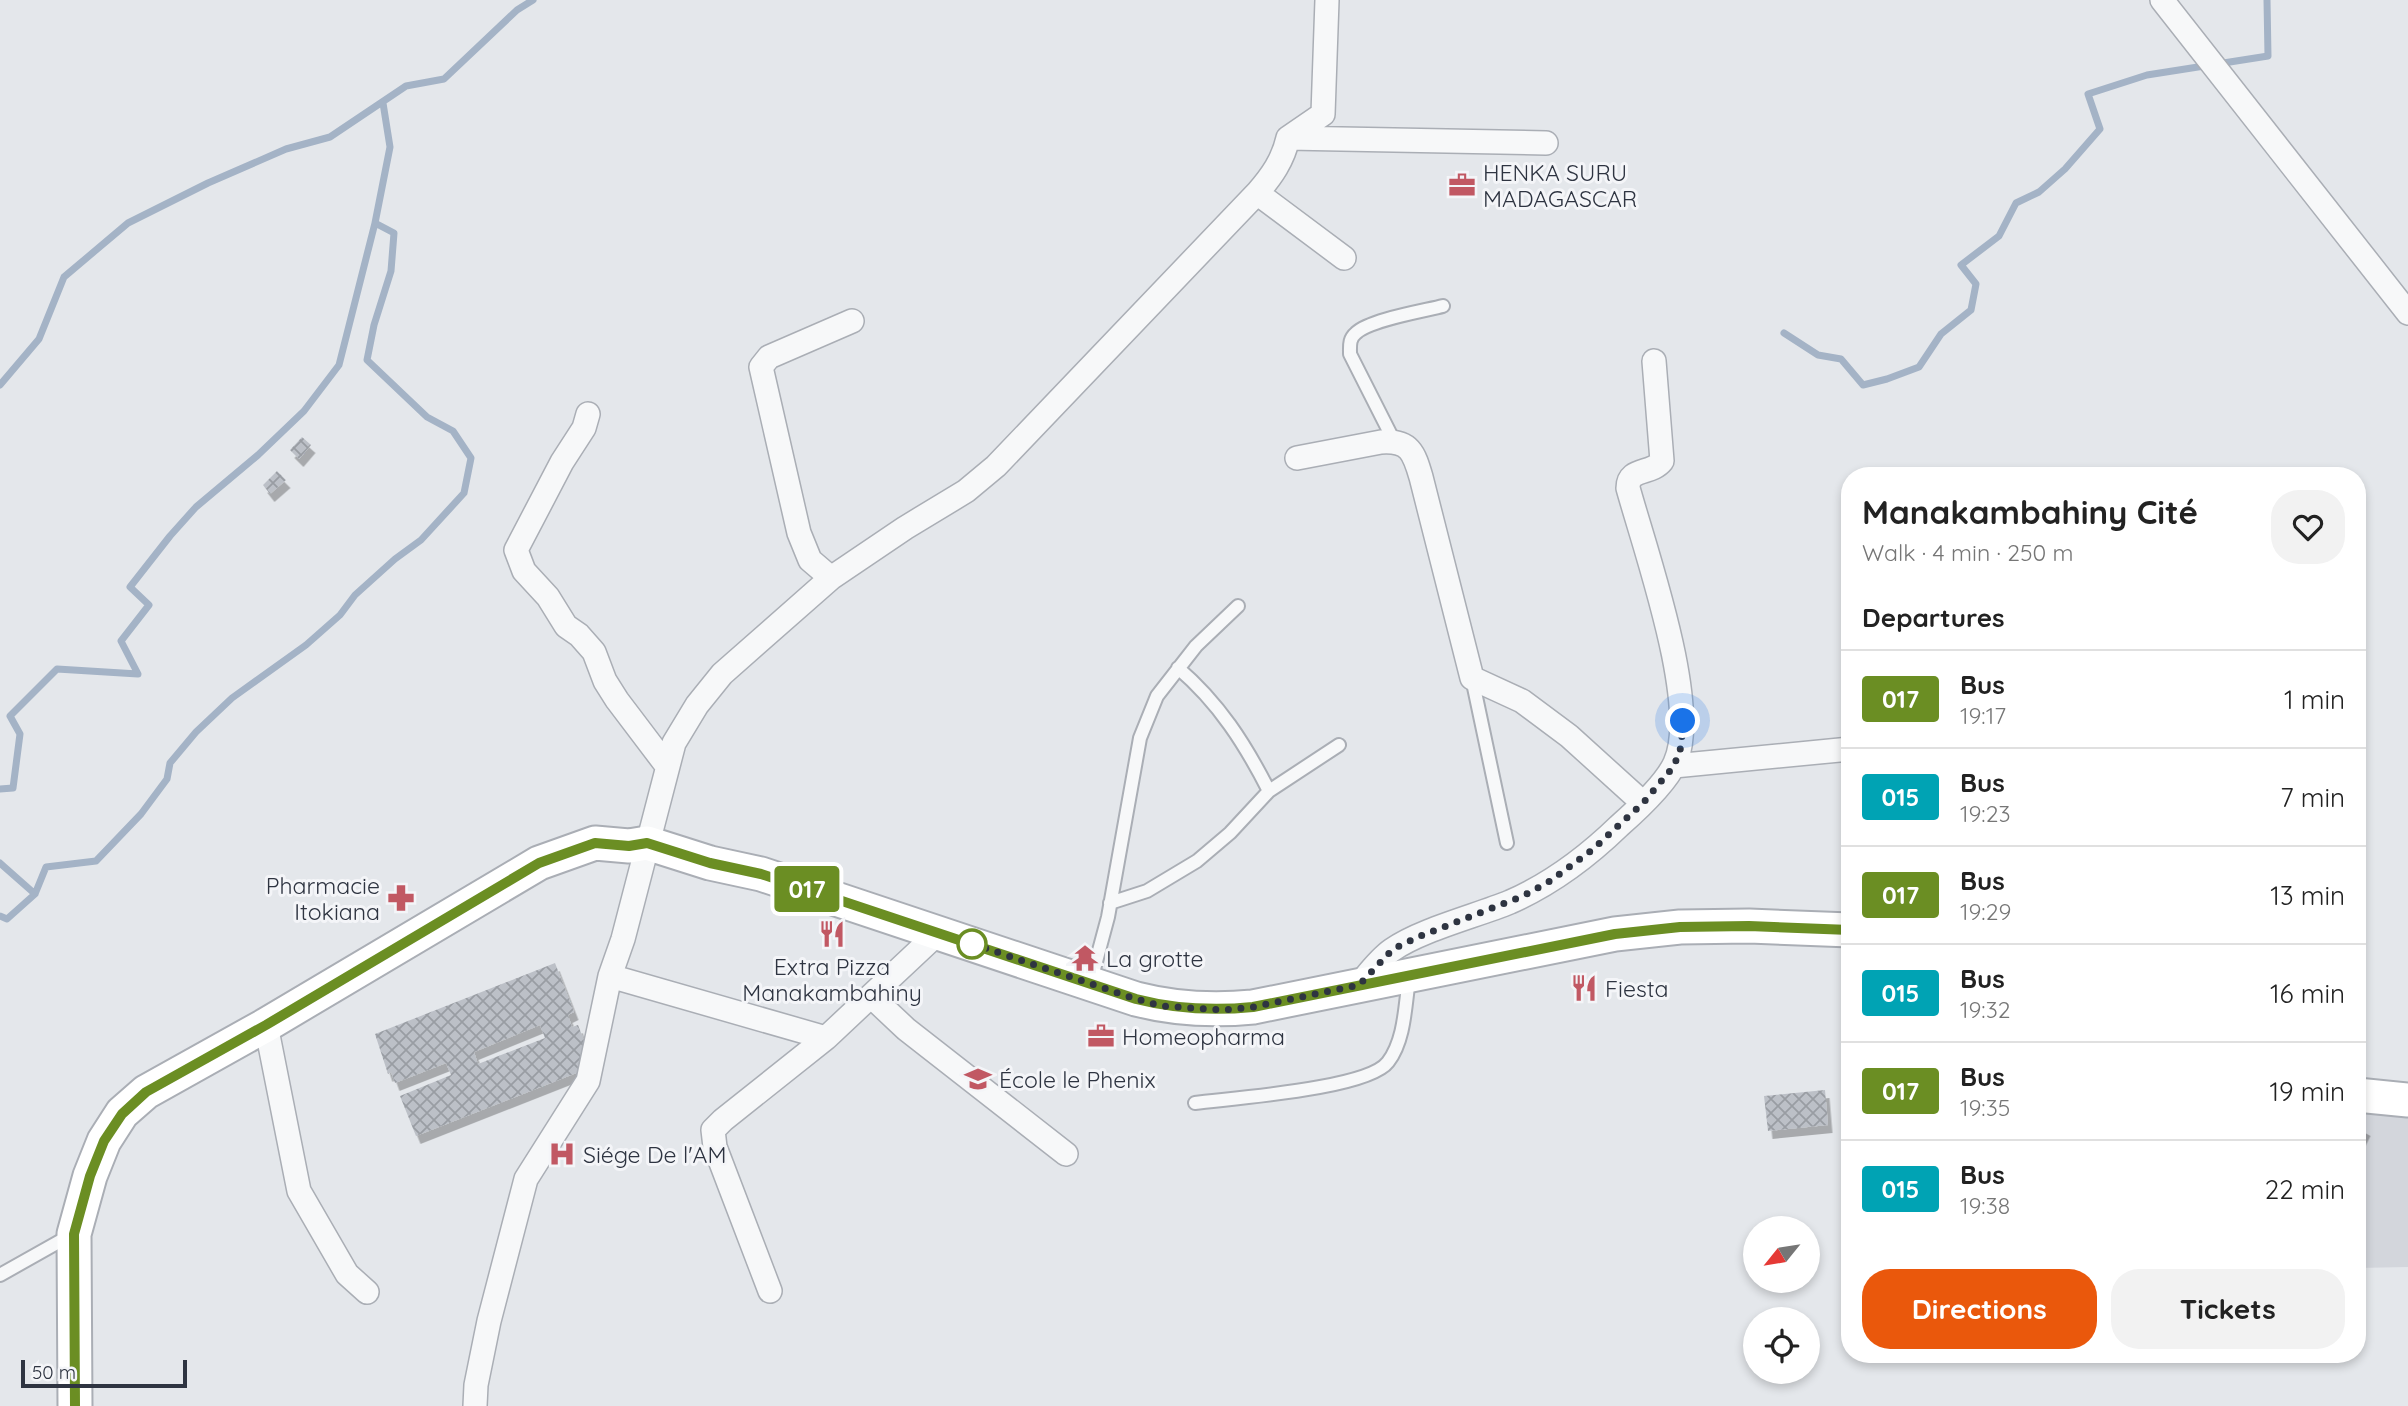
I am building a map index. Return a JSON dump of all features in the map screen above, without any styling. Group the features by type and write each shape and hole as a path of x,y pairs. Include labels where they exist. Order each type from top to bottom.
{"street":[{"path":"475,1406 476,1385 489,1321 526,1179 588,1081 610,975 623,939 667,766 674,743 697,705 722,674 831,578 966,491 996,466 1257,193 1273,175 1284,154 1288,138 1323,114 1327,0"},
{"path":"2162,0 2408,313"},
{"path":"1288,138 1546,143"},
{"path":"1257,193 1344,258"},
{"path":"831,578 810,560 799,533 761,367 769,357 852,321"},
{"path":"1359,985 1393,949 1523,896 1550,881 1609,836 1643,803 1674,766 1681,747 1683,721 1673,649 1628,488 1631,476 1655,469 1662,461 1654,361"},
{"path":"588,414 584,428 562,462 516,550 517,556 524,571 548,597 566,626 579,635 594,652 605,681 617,700 667,766"},
{"path":"1297,458 1394,441 1407,447 1414,455 1472,678 1522,701 1569,736 1643,803"},
{"path":"1674,766 1841,750"},
{"path":"75,1406 74,1234 90,1176 104,1141 122,1114 146,1092 266,1025 539,863 595,843 629,846 647,843 710,863 761,874 1162,1006 1223,1010 1253,1007 1615,934 1667,928 1749,926 1841,930"},
{"path":"770,1292 715,1147 713,1130 826,1038 939,932"},
{"path":"610,975 826,1038"},
{"path":"871,996 906,1029 1066,1154"},
{"path":"266,1025 299,1191 347,1274 367,1292"},
{"path":"2366,1096 2408,1100"}],"lane":[{"path":"1394,441 1350,354 1350,341 1357,332 1369,325 1443,306"},
{"path":"1090,984 1110,903 1140,738 1157,696 1196,646 1238,606"},
{"path":"1178,668 1200,687 1228,721 1251,755 1269,791"},
{"path":"1472,678 1507,843"},
{"path":"1110,903 1147,891 1197,862 1230,833 1269,791 1339,745"},
{"path":"1195,1103 1337,1084 1368,1077 1388,1064 1400,1038 1410,975"},
{"path":"0,1275 74,1234"}],"shaded area":[{"path":"2408,1102 2408,1267 2366,1268 2366,1103"}],"building":[{"path":"302,437 311,445 299,459 290,450"},
{"path":"277,471 286,480 270,494 263,485"},
{"path":"555,963 574,1012 568,1015 572,1027 578,1025 594,1066 416,1136 400,1096 451,1075 446,1063 395,1083 391,1072 388,1074 375,1034","holes":["540,1025 545,1038 478,1064 474,1052"]},
{"path":"1825,1090 1828,1125 1768,1131 1764,1096"}],"waterway":[{"path":"0,385 39,339 64,277 128,223 208,183 286,149 330,137 406,86 444,79 517,10 533,0"},
{"path":"1784,333 1818,355 1841,359 1863,385 1919,367 1941,334 1971,310 1976,284 1961,265 1999,236 2016,203 2039,192 2065,169 2100,129 2088,94 2147,75 2268,56 2267,0"},
{"path":"0,916 7,919 35,894 46,867 96,861 141,814 167,779 170,763 196,732 232,698 306,645 340,615 355,595 421,540 464,493 471,458 453,431 427,417 367,360 374,325 391,271 394,233 375,223 390,147 383,103"},
{"path":"0,789 13,788 20,734 10,716 57,669 138,674 121,641 149,605 130,587 196,507 258,455 304,411 339,365 375,223"},
{"path":"0,863 35,894"}],"bus line":[{"name":"017","path":"75,1406 74,1234 90,1176 104,1141 122,1114 146,1092 266,1025 539,863 595,843 629,846 647,843 710,863 761,874 1136,999 1162,1006 1190,1008 1223,1010 1253,1007 1615,934 1680,927 1749,926 1841,930"}],"place":[{"name":"HENKA SURU MADAGASCAR","path":"1462,185"},
{"name":"Pharmacie Itokiana","path":"401,898"},
{"name":"Extra Pizza Manakambahiny","path":"832,934"},
{"name":"La grotte","path":"1085,958"},
{"name":"Fiesta","path":"1584,988"},
{"name":"Homeopharma","path":"1101,1036"},
{"name":"École le Phenix","path":"978,1079"},
{"name":"Siége De l'AM","path":"562,1154"}],"route":[{"path":"972,944 967,942 1162,1006 1223,1010 1253,1007 1359,985 1393,949 1523,896 1576,864 1643,803 1674,766 1681,747 1683,721"}]}
